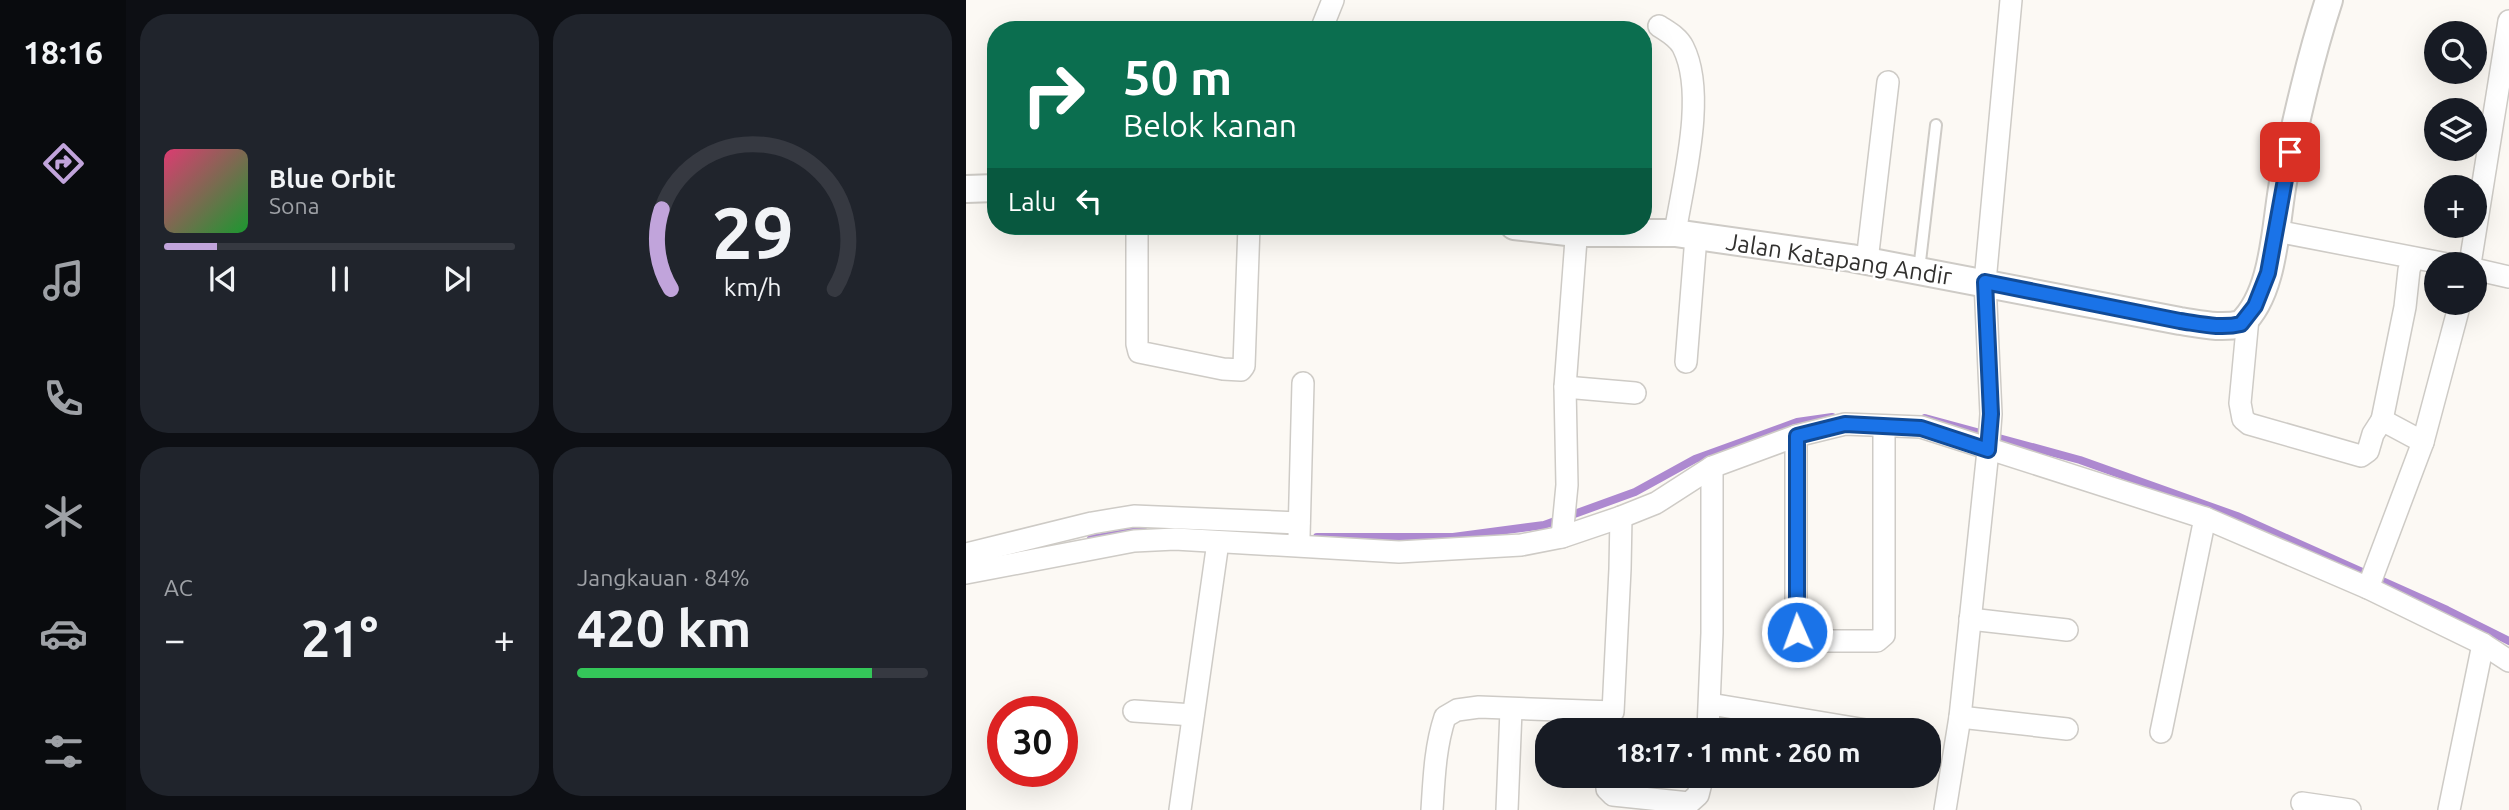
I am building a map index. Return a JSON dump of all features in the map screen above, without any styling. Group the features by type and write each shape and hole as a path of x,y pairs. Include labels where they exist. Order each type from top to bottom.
{"street":[{"path":"1325,21 1333,0"},
{"path":"1945,810 1960,717 1991,414 1985,282 2011,0"},
{"path":"2329,0 2312,52 2280,197 2268,273 2248,318 2240,403 2243,419 2249,424 2361,456 2368,451 2373,434 2382,420 2413,258"},
{"path":"2472,252 2509,21"},
{"path":"1659,26 1675,36 1683,47 1694,97 1685,235 1686,362"},
{"path":"1867,261 1888,82"},
{"path":"966,189 987,188"},
{"path":"2276,231 2424,260"},
{"name":"Jalan Katapang Andir","path":"1652,233 1685,235 1867,261 2212,326 2230,327 2241,324 2248,318"},
{"path":"1137,235 1139,352 1223,369 1241,370 1244,366 1249,235"},
{"path":"1563,527 1567,485 1565,387 1577,235"},
{"path":"2487,272 2509,276"},
{"path":"2371,579 2423,442 2457,315"},
{"path":"1299,535 1303,383"},
{"path":"1565,387 1635,393"},
{"path":"2382,420 2423,442"},
{"path":"966,554 1092,523 1134,516 1299,535 1399,552 1521,545 1563,527 1621,517 1656,503 1712,467 1797,436 1845,424 1921,428 1988,445 2204,518 2371,579 2509,661"},
{"path":"1797,436 1798,636 1804,641 1877,641 1884,635 1884,426"},
{"path":"1709,718 1712,467"},
{"path":"1612,718 1621,517"},
{"path":"2161,732 2204,518"},
{"path":"966,573 1134,541 1175,539 1218,542 1299,535"},
{"path":"1180,810 1218,542"},
{"path":"1970,619 2067,630"},
{"path":"2449,810 2483,644"},
{"path":"1710,704 1794,718"},
{"path":"1432,810 1436,752 1445,717 1457,710 1479,707 1584,718"},
{"path":"1507,810 1511,710"},
{"path":"1134,712 1193,715"},
{"path":"1960,717 2067,729"},
{"path":"1607,788 1613,794 1689,807 1700,788"},
{"path":"2302,803 2350,810"}],"lane":[{"path":"1919,270 1936,125"}],"waterway":[{"path":"1317,537 1453,537 1544,525 1635,492 1695,459 1797,422 1832,417"},
{"path":"1925,418 2080,460 2237,516 2447,610 2509,641"},
{"path":"1181,529 1234,532"},
{"path":"1091,539 1143,530"}],"route":[{"path":"1797,632 1797,436 1845,424 1921,428 1988,450 1991,414 1985,282 2180,321 2230,327 2241,324 2255,306 2268,273 2290,152"}]}
